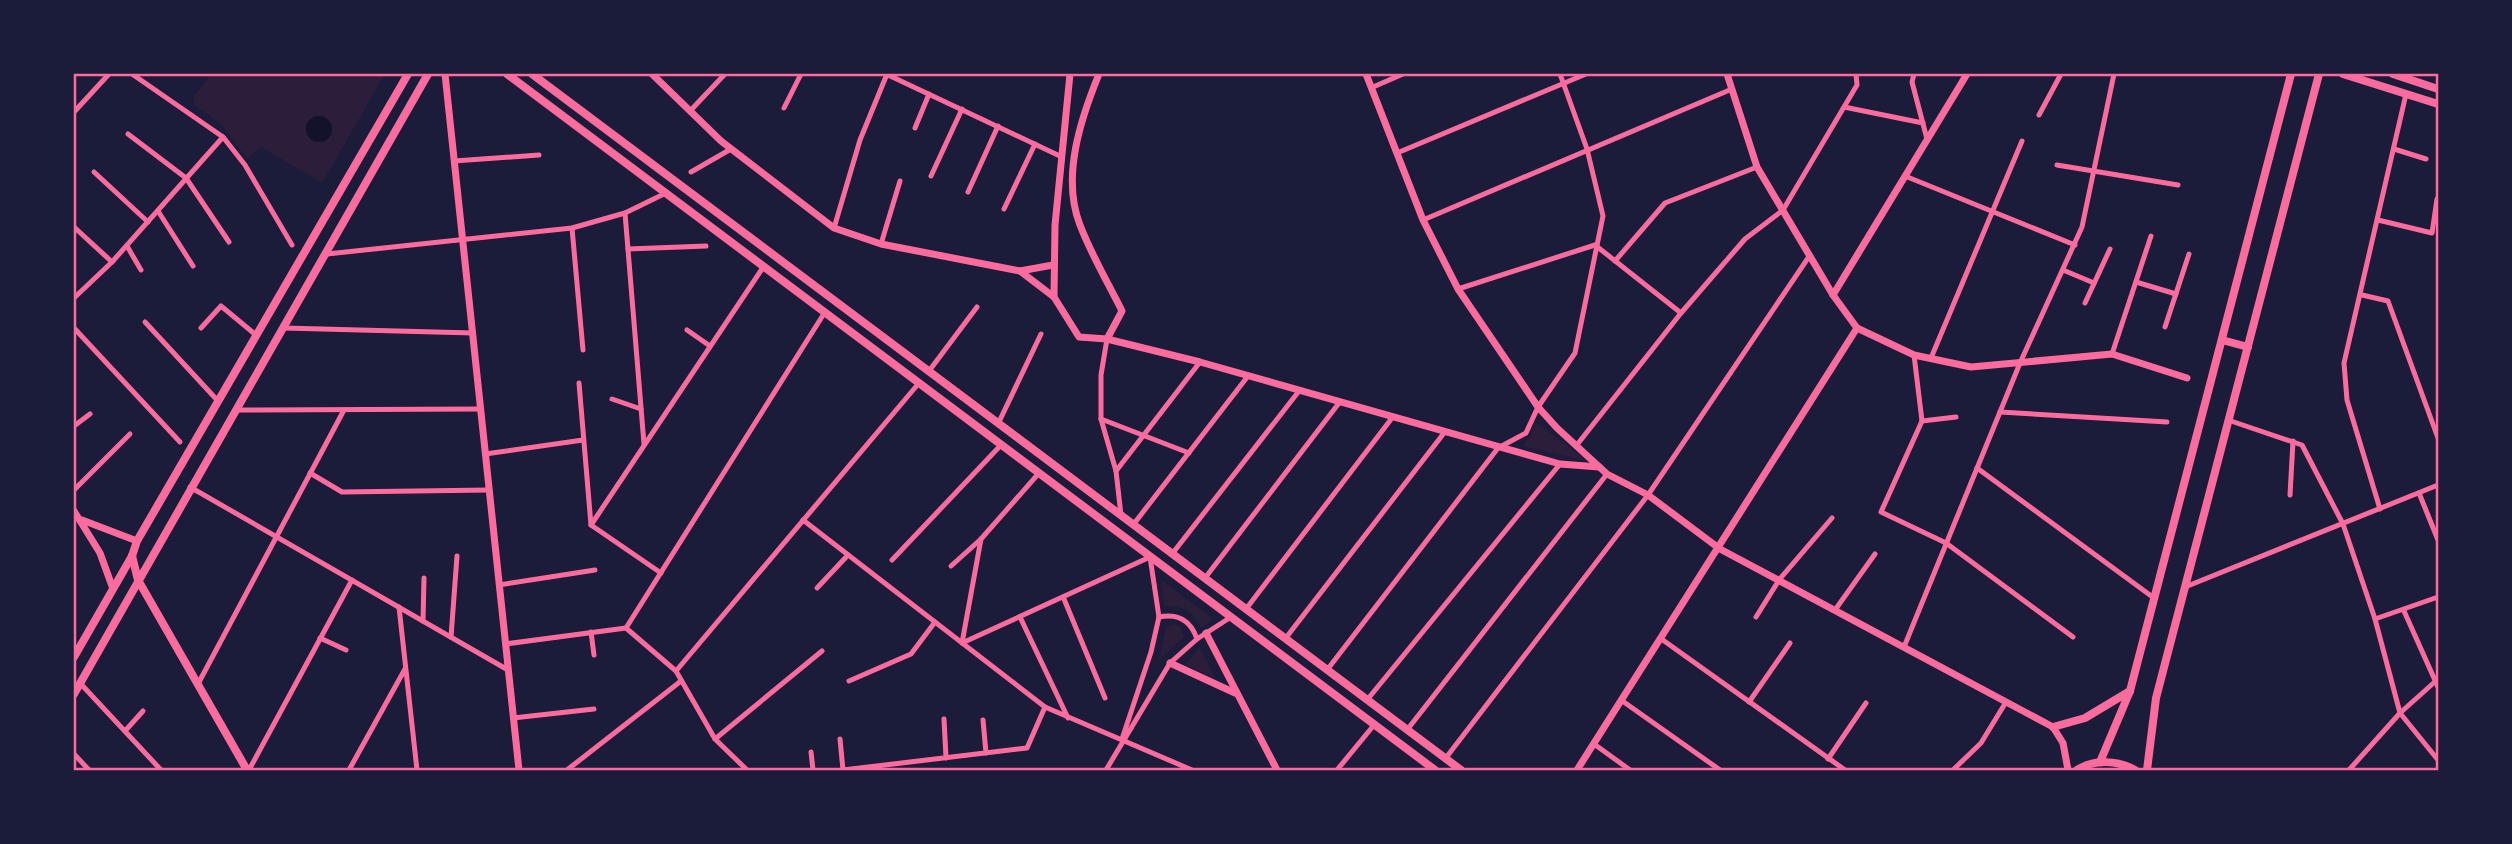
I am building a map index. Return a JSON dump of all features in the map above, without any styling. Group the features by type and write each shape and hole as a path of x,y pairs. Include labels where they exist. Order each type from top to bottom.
{"main road":[{"path":"74,657 112,586 132,556 137,541 408,74"},
{"path":"74,694 428,74"},
{"path":"507,74 1435,771"},
{"path":"532,74 1461,771"},
{"path":"2100,762 2130,691 2289,74"},
{"path":"2147,771 2156,698 2319,74"},
{"path":"2343,74 2438,104"},
{"path":"2393,74 2438,89"},
{"path":"2222,340 2248,347"},
{"path":"193,444 211,453"},
{"path":"132,556 138,580 248,771"},
{"path":"87,632 102,641"},
{"path":"2053,727 2085,718 2130,691"},
{"path":"2077,771 2100,762 2117,763 2135,771"}],"street":[{"path":"74,112 109,74"},
{"path":"132,74 223,137 246,165 292,245"},
{"path":"445,74 519,771"},
{"path":"652,74 731,149 834,228 881,244 1020,271 1054,265"},
{"path":"690,111 726,74"},
{"path":"784,108 801,74"},
{"path":"834,228 860,139 887,74 1062,157"},
{"path":"1054,297 1054,265 1070,74"},
{"path":"1099,74 1084,111 1072,174 1078,222 1122,311 1107,339 1101,375 1101,419 1116,471 1121,515"},
{"path":"1366,74 1423,220 1458,289 1538,407 1576,446 1607,474 1648,495 1720,549 2053,727 2063,743 2068,771"},
{"path":"1373,87 1403,74"},
{"path":"1327,670 1498,448 1526,433 1538,407 1575,353 1603,216 1587,149 1560,74"},
{"path":"1397,153 1586,74"},
{"path":"1727,74 1757,167 1833,295 1857,328 1914,355 1971,367 2112,354 2187,378"},
{"path":"1576,446 1681,313 1745,239 1783,210 1857,85 1856,74"},
{"path":"1914,74 1912,82 1927,138"},
{"path":"1833,295 1967,74"},
{"path":"2039,115 2060,74"},
{"path":"1904,647 2020,363 2082,227 2114,74"},
{"path":"1423,220 1732,89"},
{"path":"915,128 929,94"},
{"path":"2380,509 2347,400 2344,363 2362,295 2406,94"},
{"path":"1844,107 1923,123"},
{"path":"931,176 962,109"},
{"path":"968,192 998,126"},
{"path":"128,134 187,178 229,243"},
{"path":"74,299 127,246 223,137"},
{"path":"1931,358 2022,141"},
{"path":"1004,209 1034,144"},
{"path":"691,173 731,149"},
{"path":"2394,149 2426,159"},
{"path":"454,162 538,155"},
{"path":"2057,165 2178,185"},
{"path":"1615,261 1665,203 1757,167"},
{"path":"94,172 148,222"},
{"path":"1905,176 2075,245"},
{"path":"881,244 900,181"},
{"path":"327,254 462,242 572,228 625,213 666,193"},
{"path":"2378,220 2432,233 2437,199"},
{"path":"158,211 193,266"},
{"path":"625,213 644,445"},
{"path":"74,227 112,262"},
{"path":"572,228 583,349"},
{"path":"2112,354 2151,236"},
{"path":"1595,245 1681,313"},
{"path":"1458,289 1595,245"},
{"path":"127,246 141,270"},
{"path":"628,249 706,246"},
{"path":"2085,303 2110,248"},
{"path":"2165,327 2189,254"},
{"path":"1445,759 1648,495 1810,256"},
{"path":"591,525 764,266"},
{"path":"2063,270 2094,283"},
{"path":"1020,271 1054,297 1079,337 1107,339 1200,362 1560,464 1600,467"},
{"path":"2136,282 2176,295"},
{"path":"2362,295 2388,301 2438,438"},
{"path":"201,328 221,306 256,335"},
{"path":"929,371 977,307"},
{"path":"626,628 825,312"},
{"path":"145,322 218,401"},
{"path":"74,328 180,442"},
{"path":"284,328 473,334"},
{"path":"1577,771 1660,638 1720,549 1857,328"},
{"path":"687,330 710,346"},
{"path":"998,424 1041,334"},
{"path":"1914,355 1922,421 1881,512 1946,543 2073,637"},
{"path":"1116,471 1200,362"},
{"path":"1133,525 1248,376"},
{"path":"579,383 591,525 660,573"},
{"path":"676,671 919,383"},
{"path":"1172,554 1299,391"},
{"path":"612,400 641,409"},
{"path":"1205,578 1339,403"},
{"path":"237,410 481,409"},
{"path":"198,684 344,410"},
{"path":"2000,412 2167,422"},
{"path":"74,426 90,414"},
{"path":"1922,421 1956,416"},
{"path":"1246,610 1392,418"},
{"path":"1101,419 1189,453"},
{"path":"2228,420 2302,445 2343,524 2375,619 2400,713 2438,760"},
{"path":"1285,639 1444,433"},
{"path":"74,490 130,434"},
{"path":"485,454 583,440"},
{"path":"2290,495 2293,441"},
{"path":"892,560 1001,445"},
{"path":"1367,700 1560,464"},
{"path":"1977,468 2154,597"},
{"path":"310,473 342,492 489,490"},
{"path":"951,566 981,539 1039,473"},
{"path":"1407,730 1607,474"},
{"path":"2185,587 2438,485"},
{"path":"190,487 508,670"},
{"path":"2419,493 2438,540"},
{"path":"74,511 100,553 112,586"},
{"path":"1756,617 1779,580 1832,518"},
{"path":"81,520 137,541"},
{"path":"803,520 1045,707 1192,771"},
{"path":"962,643 981,539"},
{"path":"1835,610 1875,554"},
{"path":"817,588 848,555"},
{"path":"451,637 457,556"},
{"path":"962,643 1064,599 1150,557 1159,617 1151,652 1122,739"},
{"path":"499,585 595,570"},
{"path":"423,621 424,578"},
{"path":"248,771 352,580"},
{"path":"2375,619 2438,597"},
{"path":"1064,599 1105,698"},
{"path":"399,607 417,771"},
{"path":"2403,611 2438,687"},
{"path":"1159,617 1167,615 1183,619 1194,631 1197,639"},
{"path":"1020,617 1068,718"},
{"path":"1106,771 1122,739 1170,663 1197,639 1231,617"},
{"path":"849,681 911,654 935,622"},
{"path":"505,644 626,628 676,671 715,739 747,771"},
{"path":"591,632 594,655"},
{"path":"1206,633 1277,771"},
{"path":"320,638 346,650"},
{"path":"1660,638 1845,771"},
{"path":"1749,702 1790,643"},
{"path":"715,739 822,651"},
{"path":"1170,663 1235,693"},
{"path":"349,771 405,667"},
{"path":"2349,771 2400,713 2436,680"},
{"path":"567,771 681,681"},
{"path":"80,683 161,771"},
{"path":"1621,700 1720,771"},
{"path":"1952,771 1981,743 2006,702"},
{"path":"1828,759 1866,703"},
{"path":"840,739 843,770 1027,748 1045,707"},
{"path":"513,718 594,709"},
{"path":"125,731 143,711"},
{"path":"944,719 946,758"},
{"path":"983,720 985,753"},
{"path":"1337,771 1374,724"},
{"path":"1594,744 1630,771"},
{"path":"811,752 813,771"},
{"path":"74,754 89,771"},
{"path":"902,763 903,771"}],"shaded area":[{"path":"211,74 385,74 322,183 261,147 247,159 221,124 194,105 194,96"},
{"path":"319,116 328,120 332,129 328,138 319,142 310,138 306,129 310,120"},
{"path":"1535,421 1587,461 1522,446 1531,435"},
{"path":"1161,580 1213,619 1201,628 1187,610 1164,606"},
{"path":"1174,624 1180,626 1184,637 1159,660 1166,627"},
{"path":"1200,647 1215,679 1185,664"}]}
